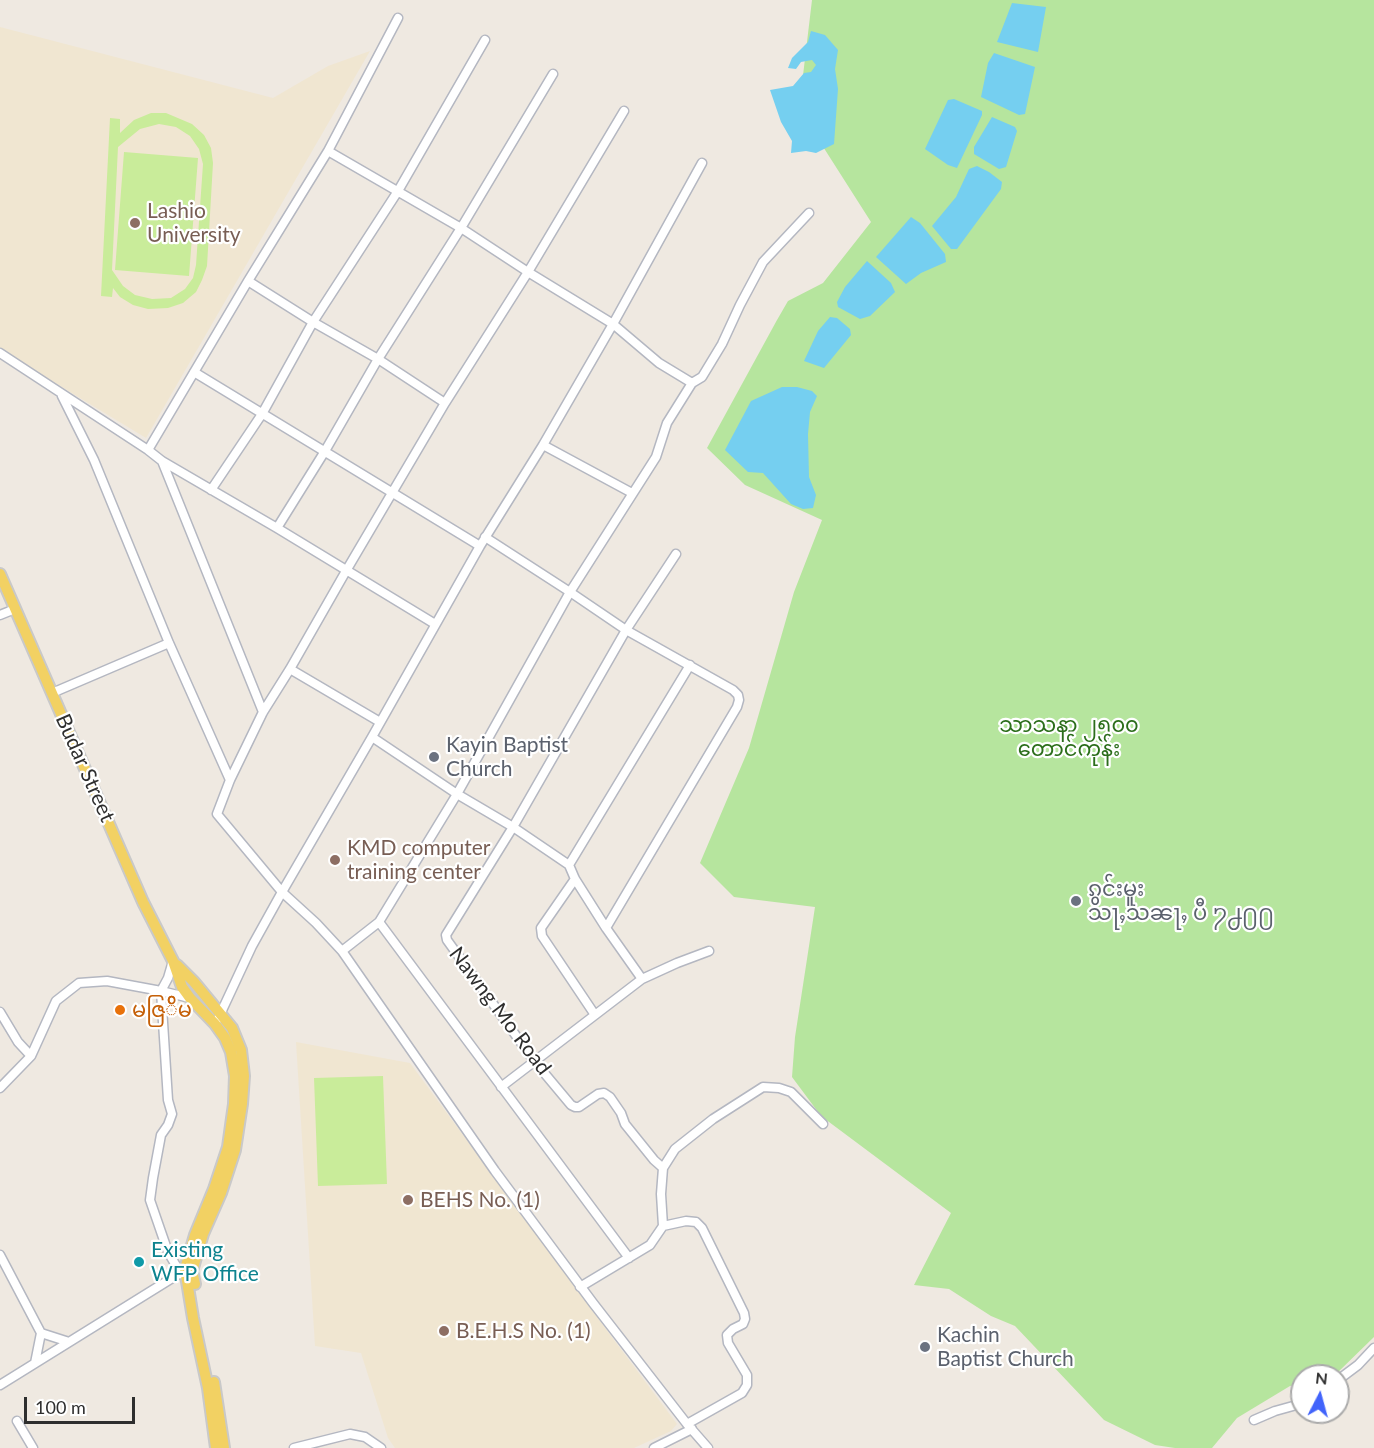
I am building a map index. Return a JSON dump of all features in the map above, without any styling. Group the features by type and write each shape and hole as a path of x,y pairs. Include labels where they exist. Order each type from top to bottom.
{"main road":[{"name":"Budar Street","path":"0,574 142,902 173,961"},
{"path":"173,961 182,987 190,998 217,1020"},
{"path":"173,961 194,982 217,1020 231,1052 235,1076 228,1147 195,1235 185,1269 208,1388 216,1448"},
{"path":"186,1272 200,1318 216,1389 224,1448"}],"street":[{"path":"148,450 328,151 398,18"},
{"path":"211,490 262,414 313,322 398,190 485,40"},
{"path":"277,528 553,74"},
{"path":"624,111 528,272 445,403 263,712 230,780 218,814 282,892 342,951 495,1172 580,1287 689,1427 708,1448"},
{"path":"328,151 461,228 613,324 659,363 692,383"},
{"path":"217,1020 252,946 282,892 485,537 543,445 613,324 702,163"},
{"path":"342,951 379,922 457,794 570,592 656,457 667,423 692,383 702,377 722,344 763,262 809,213"},
{"path":"249,281 313,322 378,359 445,403"},
{"path":"0,353 162,460 435,624"},
{"path":"194,372 480,546"},
{"path":"61,394 94,460 169,643 230,780"},
{"path":"543,445 632,493"},
{"path":"162,460 263,712"},
{"path":"485,537 626,630 690,665 738,695 737,707 606,928"},
{"name":"Nawng Mo Road","path":"663,1168 625,1124 621,1113 610,1097 598,1094 579,1107 571,1105 535,1062 447,940 446,935 513,827 626,630 676,554"},
{"path":"0,615 15,609"},
{"path":"52,693 169,643"},
{"path":"568,865 690,665"},
{"path":"290,669 380,722"},
{"path":"372,737 568,865 606,928 642,979"},
{"path":"575,879 541,928 542,936 596,1015"},
{"path":"379,922 629,1258"},
{"path":"501,1087 642,979 709,951"},
{"path":"0,1384 186,1272 168,1252 150,1200 161,1135 172,1114 168,1100 161,991 173,961"},
{"path":"0,1088 31,1056 56,1000 79,983 107,981 190,998"},
{"path":"0,1012 18,1042 31,1056"},
{"path":"580,1287 650,1245 663,1226 661,1194 663,1168 675,1149 713,1119 763,1087 779,1088 791,1092 823,1124"},
{"path":"654,1448 742,1393 747,1384 747,1375 728,1343 727,1335 743,1324 744,1313 702,1228 696,1222 686,1221 663,1226"},
{"path":"0,1255 41,1332 35,1363"},
{"path":"41,1332 69,1342"},
{"path":"1350,1371 1374,1348"},
{"path":"1254,1420 1290,1407"},
{"path":"17,1421 33,1448"},
{"path":"294,1448 350,1434 366,1437 381,1448"}],"shaded area":[{"name":"Lashio University","path":"0,27 273,98 328,66 370,51 146,438 0,348"},
{"name":"BEHS No. (1)","path":"296,1042 410,1063 677,1424 671,1431 634,1448 395,1448 388,1438 361,1353 315,1346"}],"green space":[{"name":"သာသနာ ၂၅၀၀ တောင်ကုန်း","path":"812,0 1374,0 1374,1337 1346,1364 1290,1364 1290,1386 1237,1418 1212,1448 1175,1448 1155,1445 1104,1420 1015,1326 991,1316 949,1289 914,1285 951,1213 821,1116 792,1077 795,1037 815,907 734,897 700,863 749,748 794,592 822,520 745,485 707,448 788,301 823,283 871,222 799,109"},
{"path":"151,113 166,113 192,124 204,135 211,148 213,163 207,266 196,292 183,303 168,308 148,309 133,305 120,297 113,288 112,297 101,296 110,118 120,119 120,133 134,120","holes":["159,124 176,127 190,136 199,149 203,164 196,265 193,278 185,289 171,298 152,299 135,295 123,286 112,270 118,147 140,129"]},
{"path":"124,152 198,158 189,276 115,270"},
{"path":"383,1076 387,1184 318,1186 314,1078"}],"water":[{"path":"1012,3 1046,7 1038,52 997,42"},
{"path":"811,31 825,35 838,50 835,69 838,89 834,144 816,153 806,151 791,153 792,141 781,122 770,90 793,86 804,73 811,72 816,65 812,60 801,62 796,69 788,68 792,58 808,42"},
{"path":"994,53 1035,67 1025,114 1019,115 981,97 988,63"},
{"path":"954,99 982,111 957,168 948,165 925,149 948,100"},
{"path":"992,117 1015,127 1017,131 1006,167 999,169 974,154 974,147"},
{"path":"977,166 1002,182 1001,189 957,249 951,249 932,226 956,197 969,169"},
{"path":"911,217 920,223 945,254 946,262 921,273 906,284 876,257"},
{"path":"867,261 891,283 895,292 870,316 860,319 838,307 837,302 845,287"},
{"path":"830,317 837,318 850,329 851,335 824,368 804,361 818,331"},
{"path":"782,387 797,387 812,391 817,396 810,412 808,434 809,477 816,495 813,508 803,509 791,504 763,473 748,472 725,450 751,401"}],"place":[{"name":"Lashio University","path":"135,223"},
{"name":"Kayin Baptist Church","path":"434,757"},
{"name":"KMD computer training center","path":"335,860"},
{"name":"ၵွင်းမူး သႃႇသၼႃႇ ပီ ႒႕႐႐","path":"1076,901"},
{"name":"မဇြ်ိမ","path":"120,1010"},
{"name":"BEHS No. (1)","path":"408,1200"},
{"name":"Existing WFP Office","path":"139,1262"},
{"name":"B.E.H.S No. (1)","path":"444,1331"},
{"name":"Kachin Baptist Church","path":"925,1347"}]}
